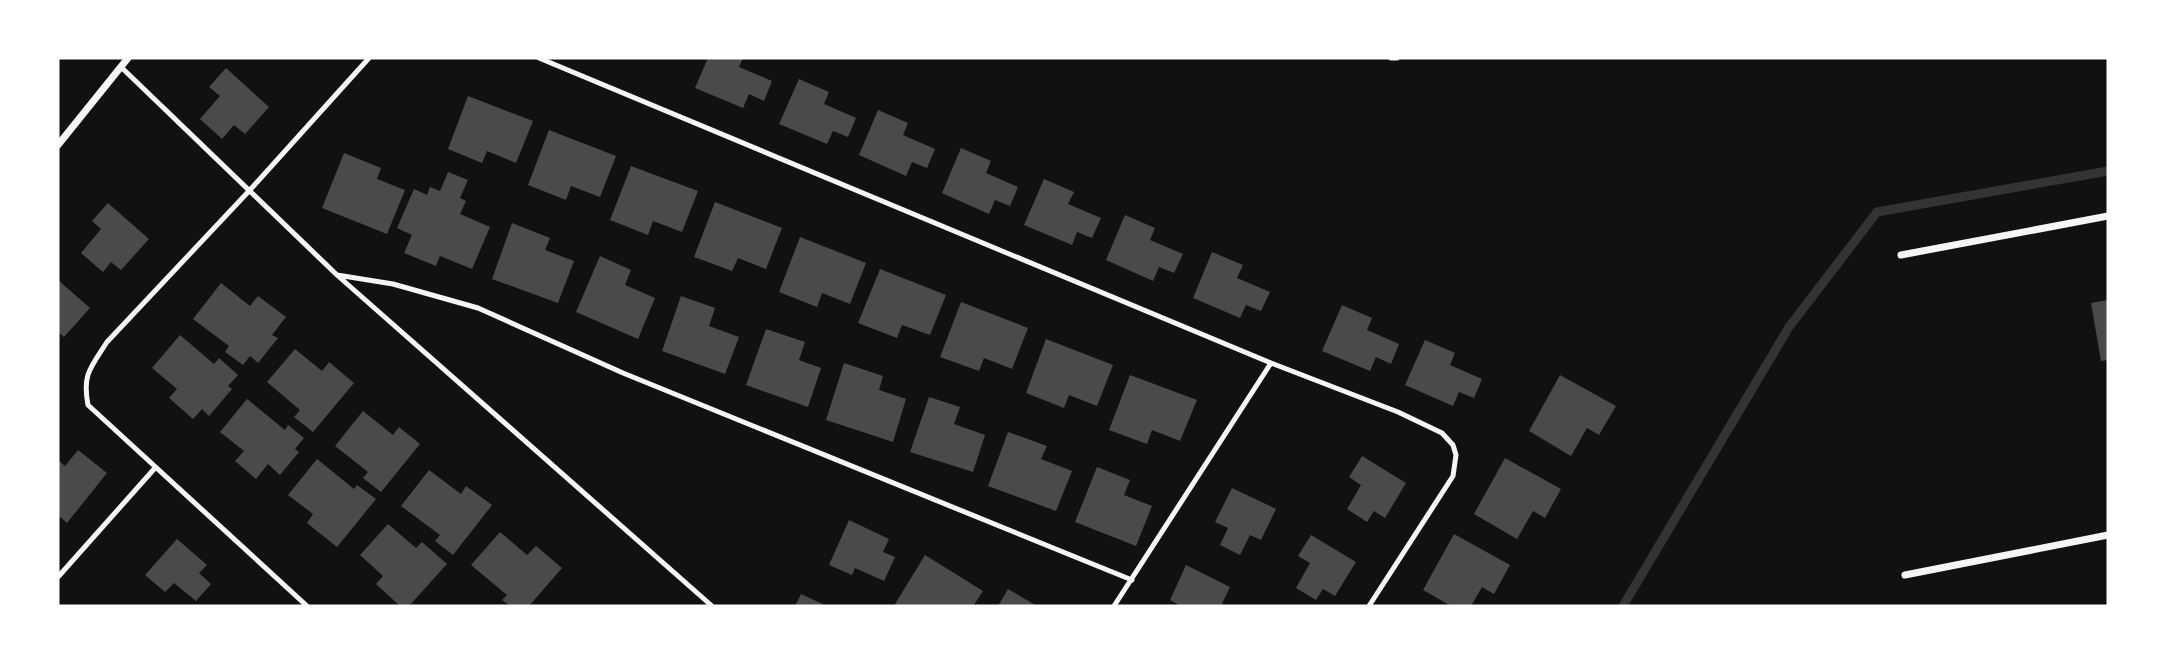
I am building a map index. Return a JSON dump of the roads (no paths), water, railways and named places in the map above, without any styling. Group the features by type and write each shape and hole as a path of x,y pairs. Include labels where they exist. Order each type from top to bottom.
{"street":[{"path":"58,145 128,58"},
{"path":"1901,255 2108,216"},
{"path":"1905,575 2108,536"}],"lane":[{"path":"307,606 88,405 84,387 88,371 107,342 369,58"},
{"path":"540,58 1271,363 1398,412 1442,433 1453,445 1456,455 1453,476 1369,606"},
{"path":"1391,58 1397,58"},
{"path":"121,67 337,275 712,606"},
{"path":"337,275 393,284 478,307 623,373 1132,580"},
{"path":"1114,606 1271,363"},
{"path":"58,577 155,468"}],"waterway":[{"path":"1623,606 1789,327 1877,212 2108,171"}]}
